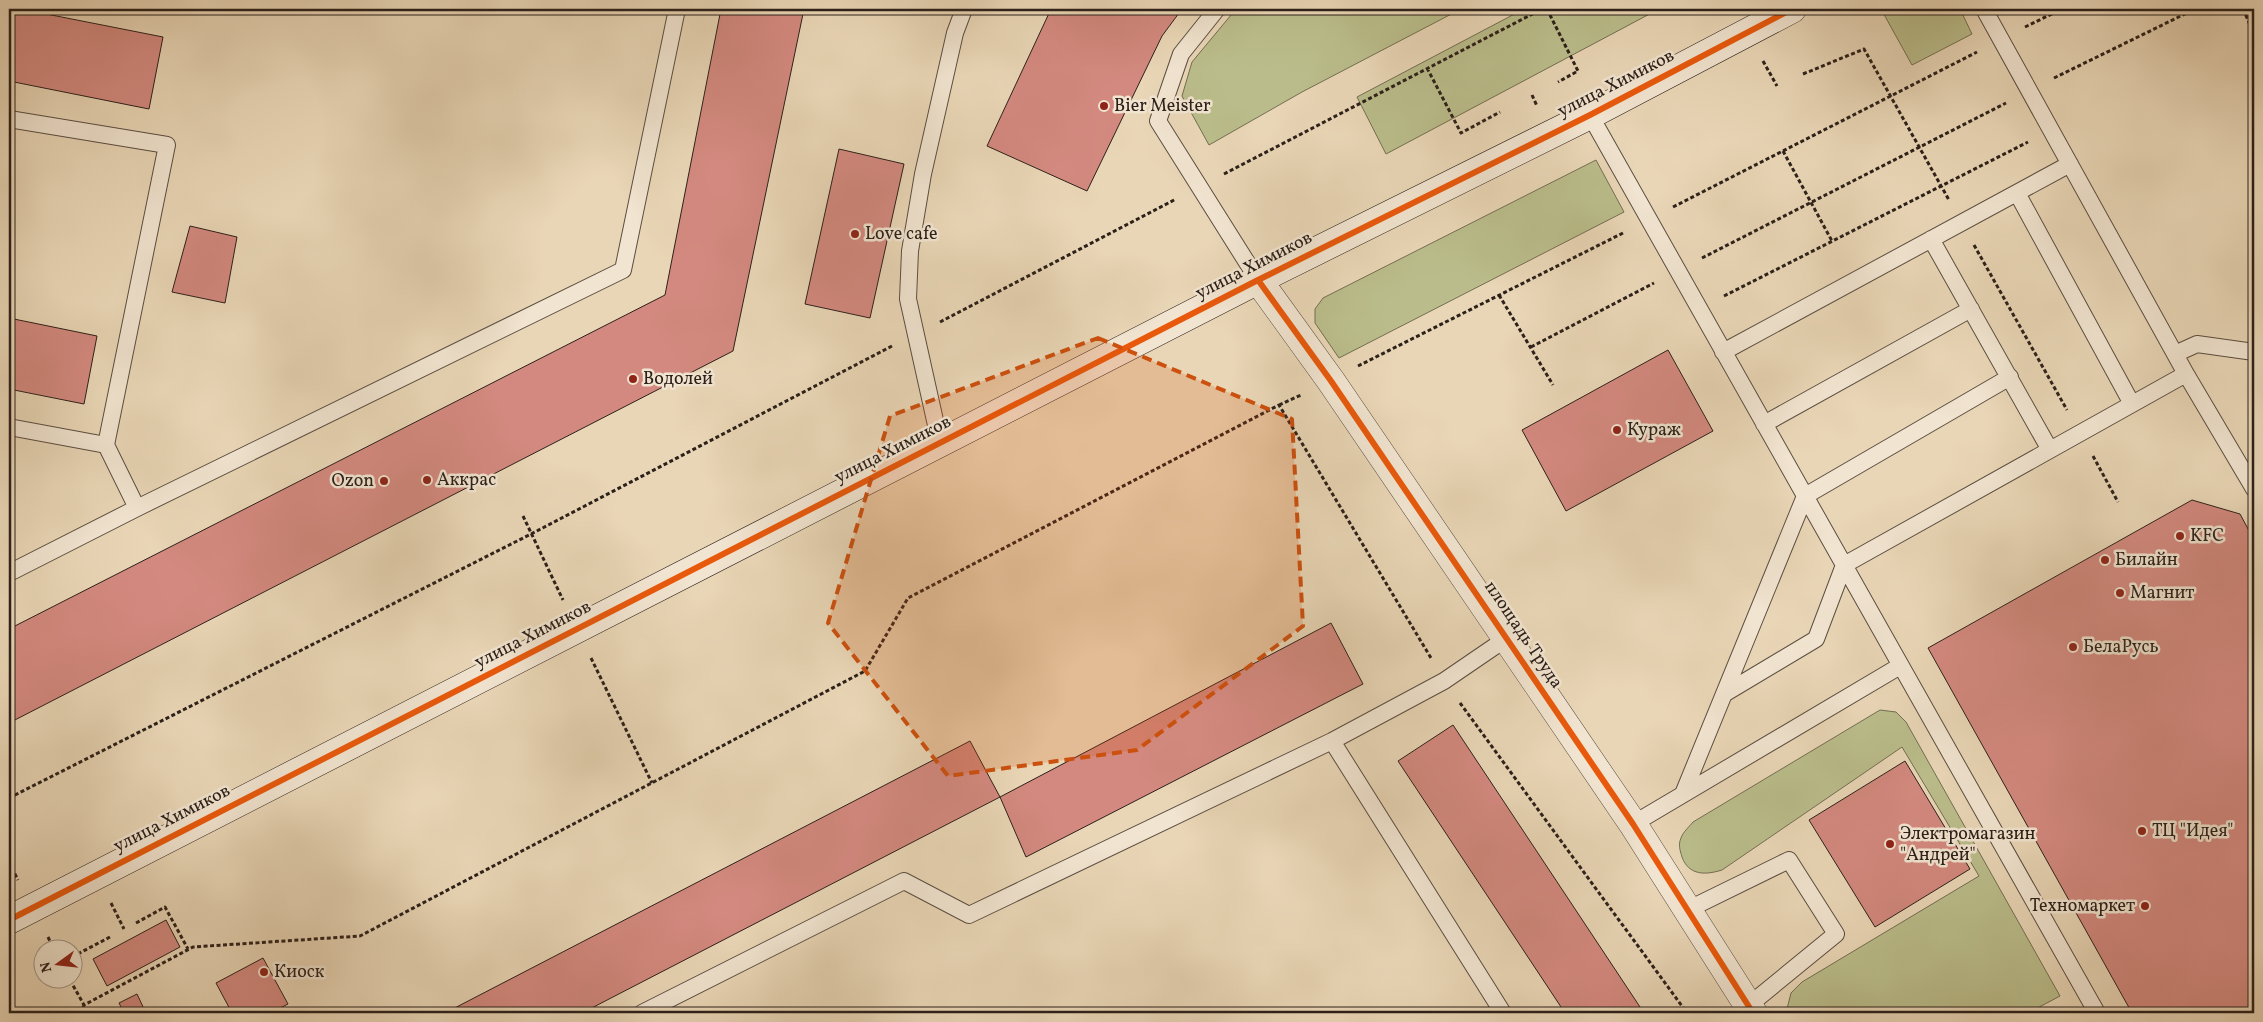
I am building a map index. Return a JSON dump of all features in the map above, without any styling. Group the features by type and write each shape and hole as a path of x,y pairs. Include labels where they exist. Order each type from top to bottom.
{"street":[{"name":"улица Химиков","path":"9,920 1258,280 1590,115 1792,9"},
{"name":"площадь Труда","path":"1258,280 1331,380 1633,824 1750,1010"}],"lane":[{"path":"9,573 137,508 623,270 677,9"},
{"path":"940,443 908,299 910,251 923,174 955,33 964,9"},
{"path":"1217,9 1181,54 1158,121 1258,280"},
{"path":"1984,9 2186,374 2254,490"},
{"path":"1590,115 2097,1013"},
{"path":"9,119 167,146 106,445 137,508"},
{"path":"1723,352 2070,164"},
{"path":"2016,193 2132,404"},
{"path":"1931,239 2050,450"},
{"path":"1764,424 1971,309"},
{"path":"2175,354 2197,344 2254,352"},
{"path":"1724,694 1816,639 1844,565 2186,374"},
{"path":"1683,794 1805,496 2010,378"},
{"path":"9,427 106,445"},
{"path":"642,1013 904,881 968,916 1332,741 1444,681 1507,638"},
{"path":"1633,824 1900,666"},
{"path":"1332,741 1503,1013"},
{"path":"1687,910 1788,860 1836,934 1750,1010"}],"path":[{"path":"9,798 531,534 1542,9"},
{"path":"1547,9 1578,71 1558,82"},
{"path":"2001,39 2062,9"},
{"path":"1531,347 2029,90 2195,9"},
{"path":"2243,9 2254,34"},
{"path":"1803,74 1864,49 2118,502"},
{"path":"1427,68 1461,133 1500,112"},
{"path":"1699,309 2051,130"},
{"path":"1783,151 1832,241"},
{"path":"1499,295 1553,386"},
{"path":"80,1013 84,1005 193,947 360,936 865,672 908,598 1279,405 1444,681 1687,1013"},
{"path":"136,923 165,907 188,949"},
{"path":"82,952 110,937"},
{"path":"76,990 84,1005"}],"highlighted area":[{"path":"1098,338 1292,419 1303,626 1137,750 948,776 828,623 890,416"}],"green space":[{"path":"1236,9 1461,9 1302,92 1209,145 1182,96 1192,62"},
{"path":"1524,9 1659,9 1386,154 1357,97"},
{"path":"1881,9 1960,9 1972,34 1912,65"},
{"path":"1596,160 1624,212 1339,358 1315,323 1315,309 1323,298"},
{"path":"1880,710 1896,712 1906,722 2060,996 2028,1013 1786,1013 1791,993 1802,982 1979,876 1902,747 1722,870 1704,873 1694,871 1685,863 1680,843 1683,834 1693,822"}],"building":[{"path":"9,9 21,9 163,37 149,109 9,81"},
{"path":"721,9 804,9 733,351 9,723 9,629 665,295"},
{"path":"1051,9 1182,9 1162,36 1087,191 987,146"},
{"name":"Love cafe","path":"839,149 904,164 870,318 805,304"},
{"path":"190,226 237,237 225,303 172,292"},
{"path":"9,318 97,336 84,404 9,389"},
{"name":"Кураж","path":"1668,350 1713,431 1566,511 1522,430"},
{"name":"ТЦ \"Идея\"","path":"2192,500 2240,514 2254,540 2254,1013 2132,1013 1928,648"},
{"path":"1331,623 1363,684 1026,857 1000,797"},
{"path":"1453,725 1644,1013 1565,1013 1398,761"},
{"path":"970,741 1000,797 582,1013 445,1013"},
{"name":"Электромагазин \"Андрей\"","path":"1905,761 1970,869 1875,927 1809,820"},
{"path":"166,920 180,947 107,986 93,959"},
{"path":"263,958 288,1004 270,1013 232,1013 216,983"},
{"path":"137,994 145,1011 141,1013 124,1013 119,1003"}],"cycle path":[{"path":"9,920 1258,280 1590,115 1792,9"},
{"path":"1258,280 1331,381 1633,824 1753,1013"}],"place":[{"name":"Bier Meister","path":"1104,106"},
{"name":"Love cafe","path":"855,234"},
{"name":"Водолей","path":"633,379"},
{"name":"Кураж","path":"1617,430"},
{"name":"Аккрас","path":"427,480"},
{"name":"Ozon","path":"384,481"},
{"name":"KFC","path":"2180,536"},
{"name":"Билайн","path":"2105,560"},
{"name":"Магнит","path":"2120,593"},
{"name":"БелаРусь","path":"2073,647"},
{"name":"ТЦ \"Идея\"","path":"2142,831"},
{"name":"Электромагазин \"Андрей\"","path":"1890,844"},
{"name":"Техномаркет","path":"2145,906"},
{"name":"Киоск","path":"264,972"}]}
